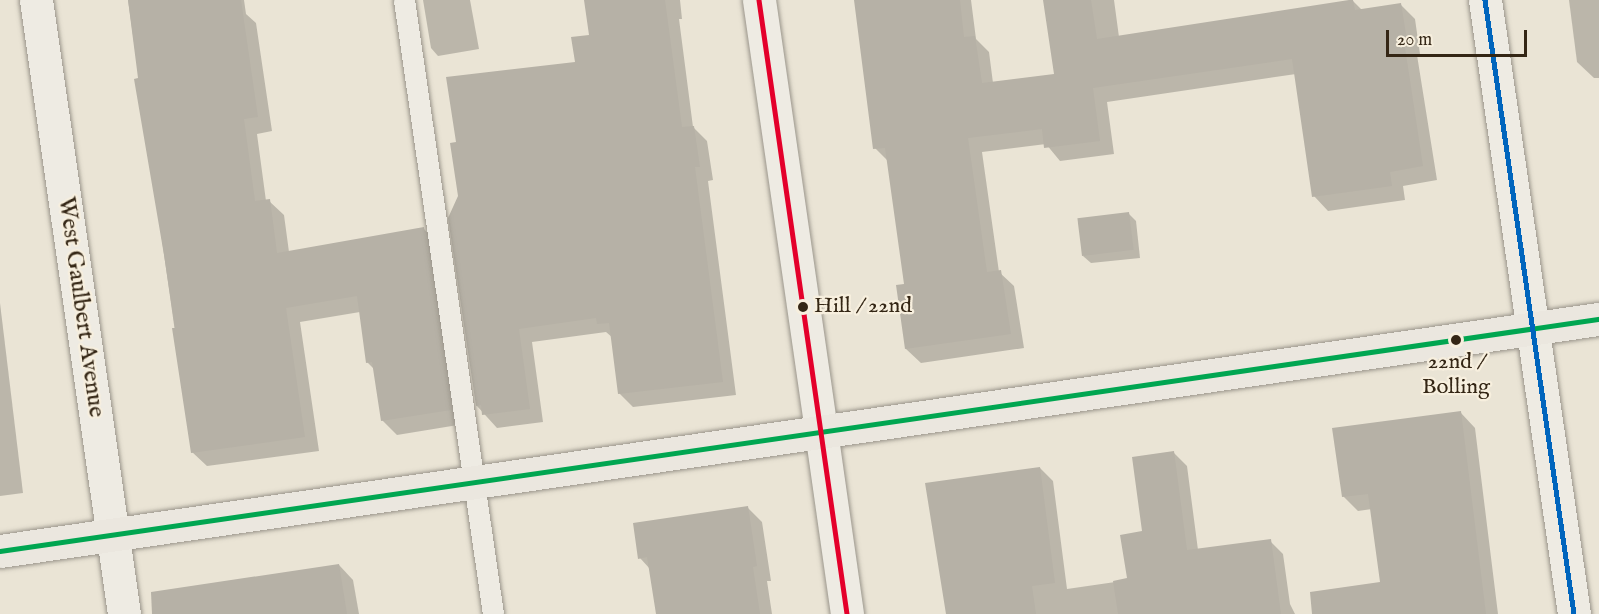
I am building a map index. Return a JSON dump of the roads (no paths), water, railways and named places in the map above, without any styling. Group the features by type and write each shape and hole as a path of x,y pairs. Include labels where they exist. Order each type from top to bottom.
{"main road":[{"path":"0,551 1599,319"}],"street":[{"name":"West Gaulbert Avenue","path":"36,0 124,614"},
{"path":"759,0 847,614"},
{"path":"1485,0 1574,614"}],"lane":[{"path":"404,0 493,614"}],"place":[{"name":"Hill / 22nd","path":"803,307"},
{"name":"22nd / Bolling","path":"1456,340"}]}
